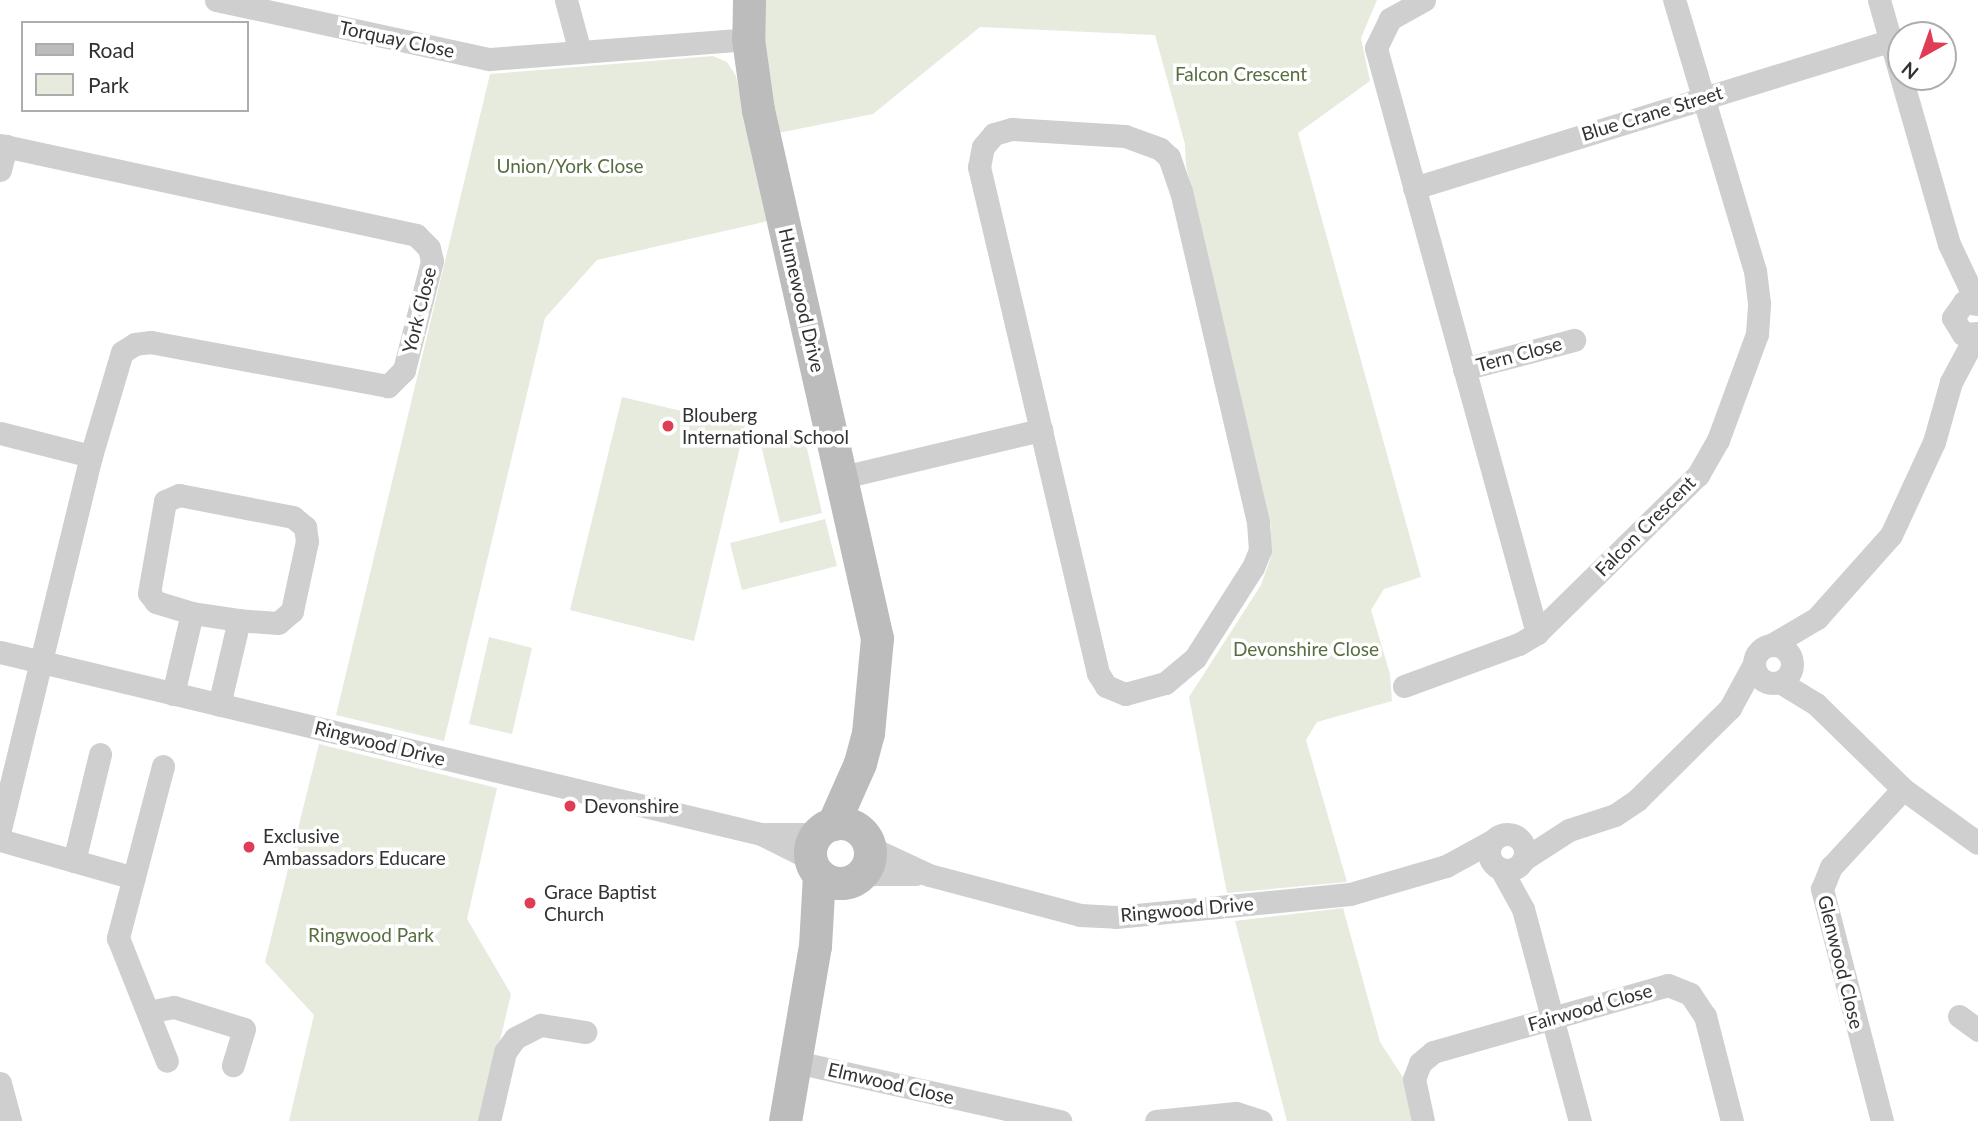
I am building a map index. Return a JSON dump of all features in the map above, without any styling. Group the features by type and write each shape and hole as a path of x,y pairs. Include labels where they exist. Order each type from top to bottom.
{"street":[{"name":"Torquay Close","path":"216,0 491,60 748,39"},
{"path":"566,0 580,52"},
{"name":"Humewood Drive","path":"749,0 748,39 758,110 843,477 877,638 875,692 839,854 815,946 785,1121"},
{"path":"1424,0 1390,19 1376,48 1537,633"},
{"name":"Falcon Crescent","path":"1404,686 1519,644 1537,633 1698,475 1718,440 1757,334 1755,271 1674,0"},
{"path":"1879,0 1887,27"},
{"name":"Blue Crane Street","path":"1414,188 1702,97 1887,42"},
{"path":"1905,91 1949,244 1978,304"},
{"path":"1012,129 1125,136 1144,141 1169,157 1177,179 1260,542 1248,578 1195,658 1165,683 1125,694 1107,686 1098,673 1041,430 979,156 994,134 1012,129"},
{"path":"0,170 3,145"},
{"name":"York Close","path":"0,828 6,773 42,662 91,456 119,359 128,347 142,341 374,386 394,383 404,370 432,254 416,235 3,145"},
{"path":"1949,244 1954,318 1951,382"},
{"path":"1954,318 1964,302 1978,304"},
{"path":"1954,318 1963,334 1978,333"},
{"path":"1511,864 1489,855 1492,841 1503,834 1516,836 1569,830 1615,815 1637,800 1730,708 1785,673 1817,618 1871,560 1906,510 1934,442 1951,382 1978,333"},
{"name":"Tern Close","path":"1464,369 1574,340"},
{"path":"843,477 1041,430"},
{"path":"0,433 91,456"},
{"path":"179,495 293,517 305,527 307,541 299,593 289,616 278,623 239,620 192,613 156,602 149,593 163,505 179,495"},
{"path":"173,694 192,613"},
{"path":"1730,708 1758,652 1817,618"},
{"path":"219,705 239,620"},
{"path":"1773,644 1784,648 1785,673 1903,789 1978,843"},
{"name":"Ringwood Drive","path":"0,652 761,834 1080,915 1116,916 1350,894 1446,866 1492,841"},
{"path":"1754,664 1762,679 1785,673"},
{"path":"74,861 100,754"},
{"path":"163,766 118,938 167,1060"},
{"name":"Glenwood Close","path":"1882,1121 1822,889 1831,867 1903,789"},
{"path":"1511,864 1569,830"},
{"path":"1511,864 1525,848 1516,836"},
{"path":"0,840 134,878"},
{"path":"1511,864 1555,1018 1580,1121"},
{"name":"Ringwood Drive","path":"1446,866 1511,864"},
{"name":"Fairwood Close","path":"1423,1121 1414,1087 1417,1070 1426,1056 1668,985 1690,994 1705,1016 1732,1121"},
{"path":"148,1012 174,1007 244,1029 233,1065"},
{"path":"1959,1016 1978,1030"},
{"path":"489,1121 505,1052 515,1038 541,1025 585,1032"},
{"name":"Elmwood Close","path":"796,1062 984,1113 1060,1121"},
{"path":"0,1083 9,1121"},
{"path":"1156,1121 1236,1113 1261,1121"}],"green space":[{"name":"Devonshire Close","path":"763,0 1377,0 1361,38 1370,81 1298,133 1421,577 1384,589 1371,610 1390,674 1392,701 1317,722 1306,740 1347,882 1227,893 1189,697 1261,585 1271,557 1271,526 1186,166 1185,144 1155,35 980,27 873,114 778,133 762,40"},
{"name":"Union/York Close","path":"713,56 727,62 736,76 768,221 597,260 545,318 444,741 336,715 490,74"},
{"path":"622,397 745,426 694,641 570,610"},
{"path":"802,427 822,513 780,523 759,437"},
{"path":"825,519 837,566 742,590 730,543"},
{"path":"489,637 532,648 512,734 469,724"},
{"name":"Ringwood Park","path":"319,744 497,788 467,919 511,994 481,1121 289,1121 314,1015 265,962"},
{"path":"1343,908 1380,1042 1406,1082 1416,1121 1287,1121 1235,921"}],"place":[{"name":"Blouberg International School","path":"668,426"},
{"name":"Devonshire","path":"570,806"},
{"name":"Exclusive Ambassadors Educare","path":"249,847"},
{"name":"Grace Baptist Church","path":"530,903"}]}
